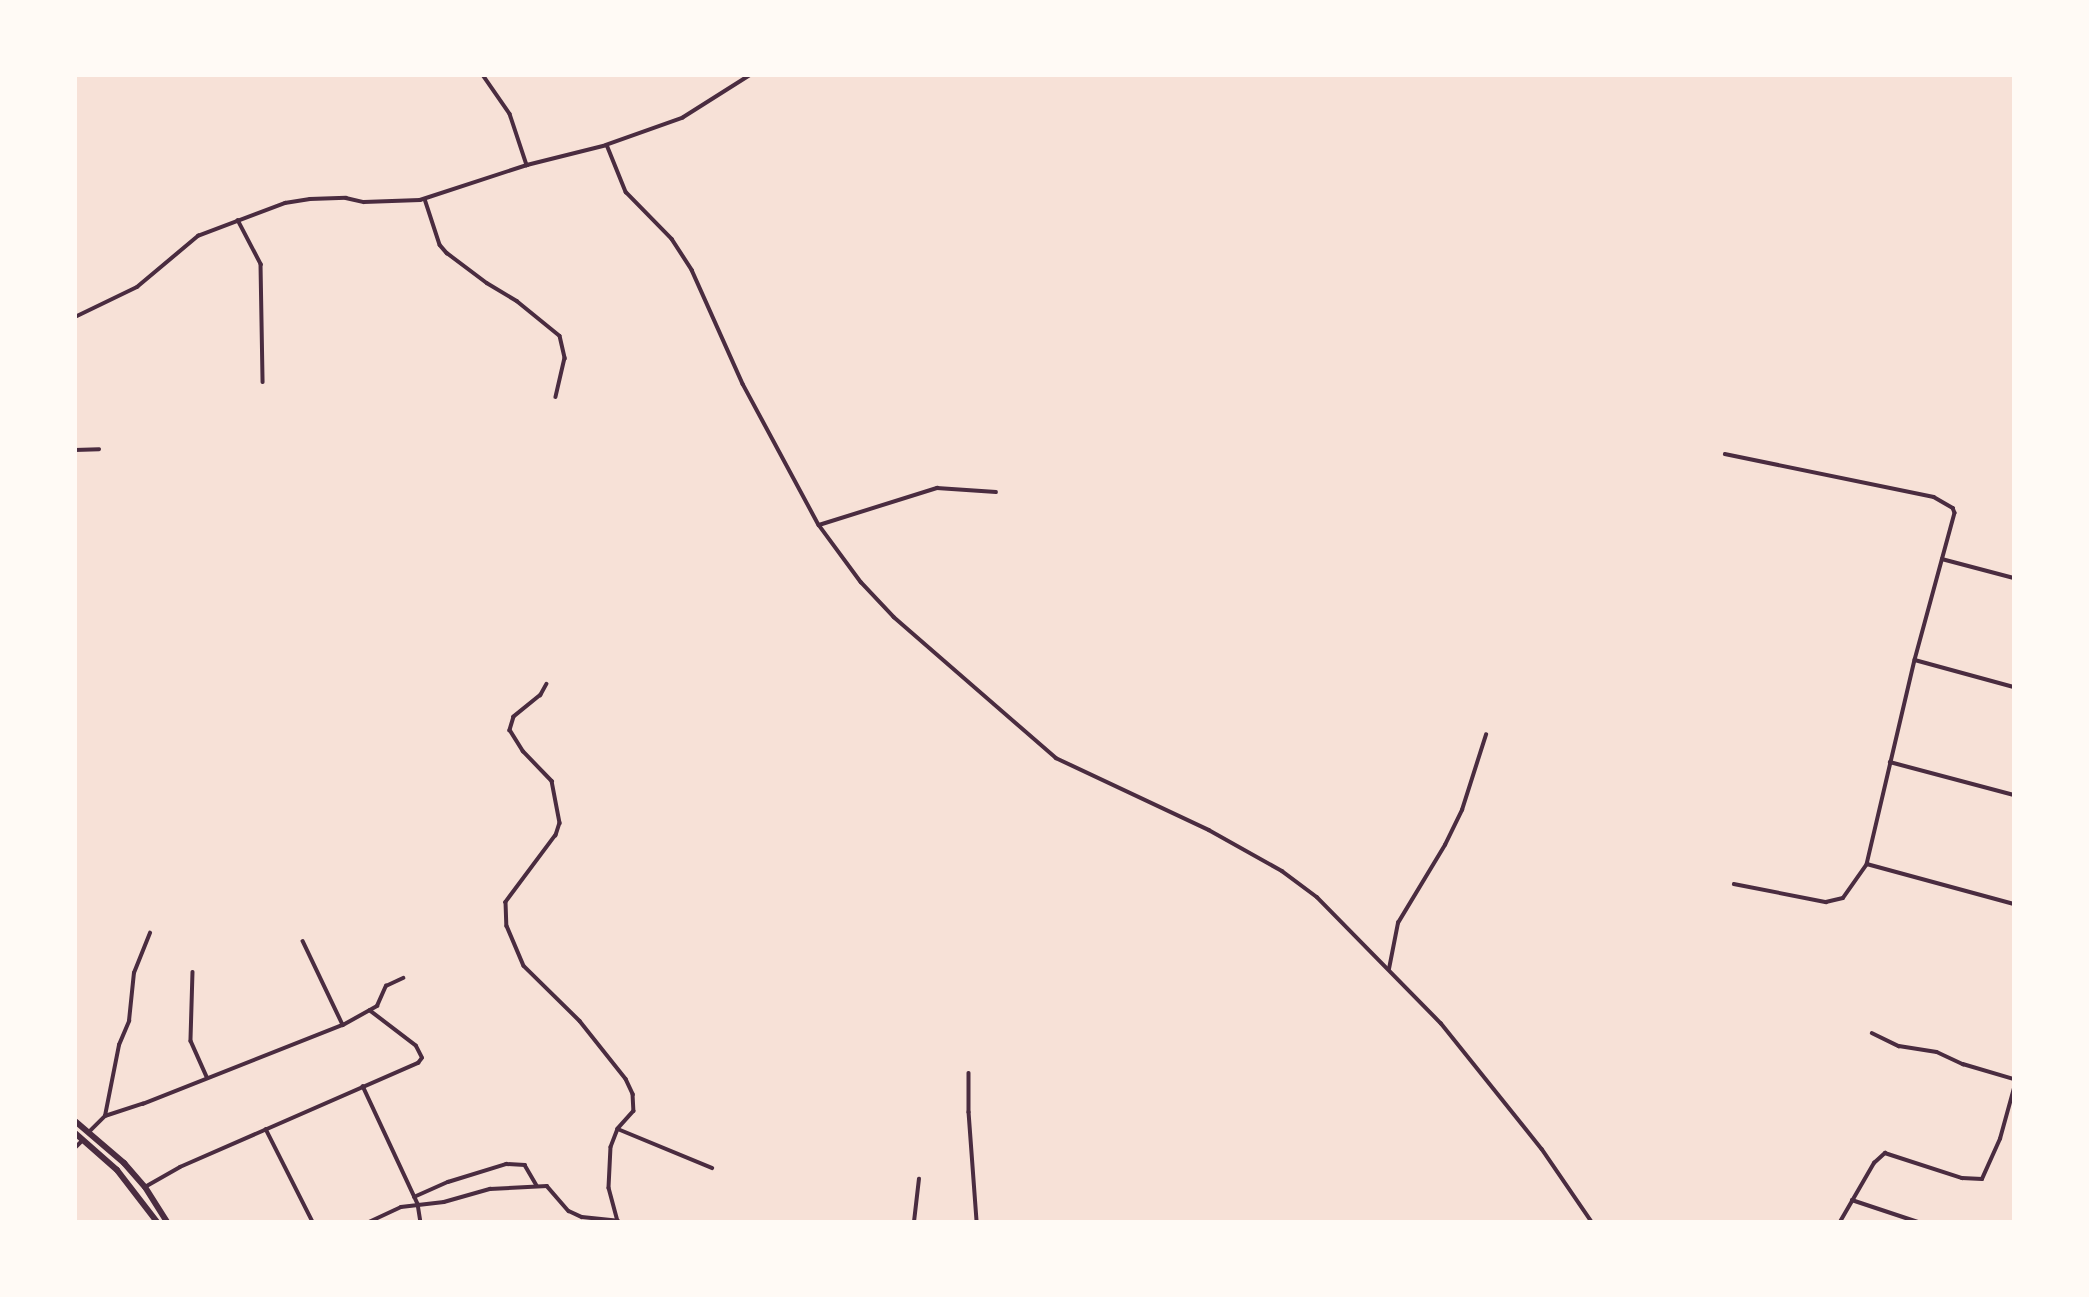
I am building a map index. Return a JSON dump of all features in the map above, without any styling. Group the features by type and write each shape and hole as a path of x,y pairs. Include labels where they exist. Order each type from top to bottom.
{"main road":[{"path":"75,1121 145,1187 167,1222"},
{"path":"75,1133 125,1179 157,1222"}],"street":[{"path":"483,75 510,114 527,164"},
{"path":"75,317 136,287 198,236 285,203 310,199 345,198 364,202 425,198 527,164 607,145 683,118 751,75"},
{"path":"607,145 626,192 672,239 692,270 743,384 818,525 861,582 894,617 1056,758 1209,830 1282,871 1317,897 1441,1023 1542,1149 1592,1222"},
{"path":"425,198 440,244 447,253 487,283 517,301 560,336 565,358 556,397"},
{"path":"238,220 261,264 263,382"},
{"path":"75,450 99,449"},
{"path":"1725,454 1950,503 1955,513 1915,660 1867,864 1843,898 1826,902 1734,884"},
{"path":"818,525 937,488 996,492"},
{"path":"1942,559 2014,578"},
{"path":"1915,660 2014,687"},
{"path":"369,1222 401,1207 444,1202 490,1189 537,1186 547,1186 569,1211 582,1217 618,1221 609,1188 608,1171 611,1147 618,1129 634,1111 633,1094 626,1079 580,1021 524,966 507,926 506,902 556,835 560,823 552,781 544,769 523,751 510,730 514,717 541,695 547,684"},
{"path":"1389,969 1398,923 1445,845 1461,810 1486,735"},
{"path":"1890,762 2014,795"},
{"path":"1867,864 2014,904"},
{"path":"105,1116 119,1045 129,1021 134,974 150,933"},
{"path":"303,940 343,1025"},
{"path":"193,972 191,1041 207,1077"},
{"path":"89,1132 105,1116 143,1104 343,1025 377,1006 386,986 403,978"},
{"path":"145,1187 180,1167 418,1063 422,1058 416,1046 370,1011"},
{"path":"1872,1033 1899,1046 1937,1052 1962,1064 2014,1079"},
{"path":"969,1073 977,1222"},
{"path":"363,1085 418,1204 421,1222"},
{"path":"1840,1222 1874,1163 1885,1153 1962,1178 1982,1179 2000,1139 2014,1088"},
{"path":"265,1129 313,1222"},
{"path":"618,1129 712,1168"},
{"path":"75,1148 83,1139"},
{"path":"414,1197 449,1182 506,1164 525,1165 537,1186"},
{"path":"914,1222 919,1180"},
{"path":"1853,1199 1918,1222"}]}
